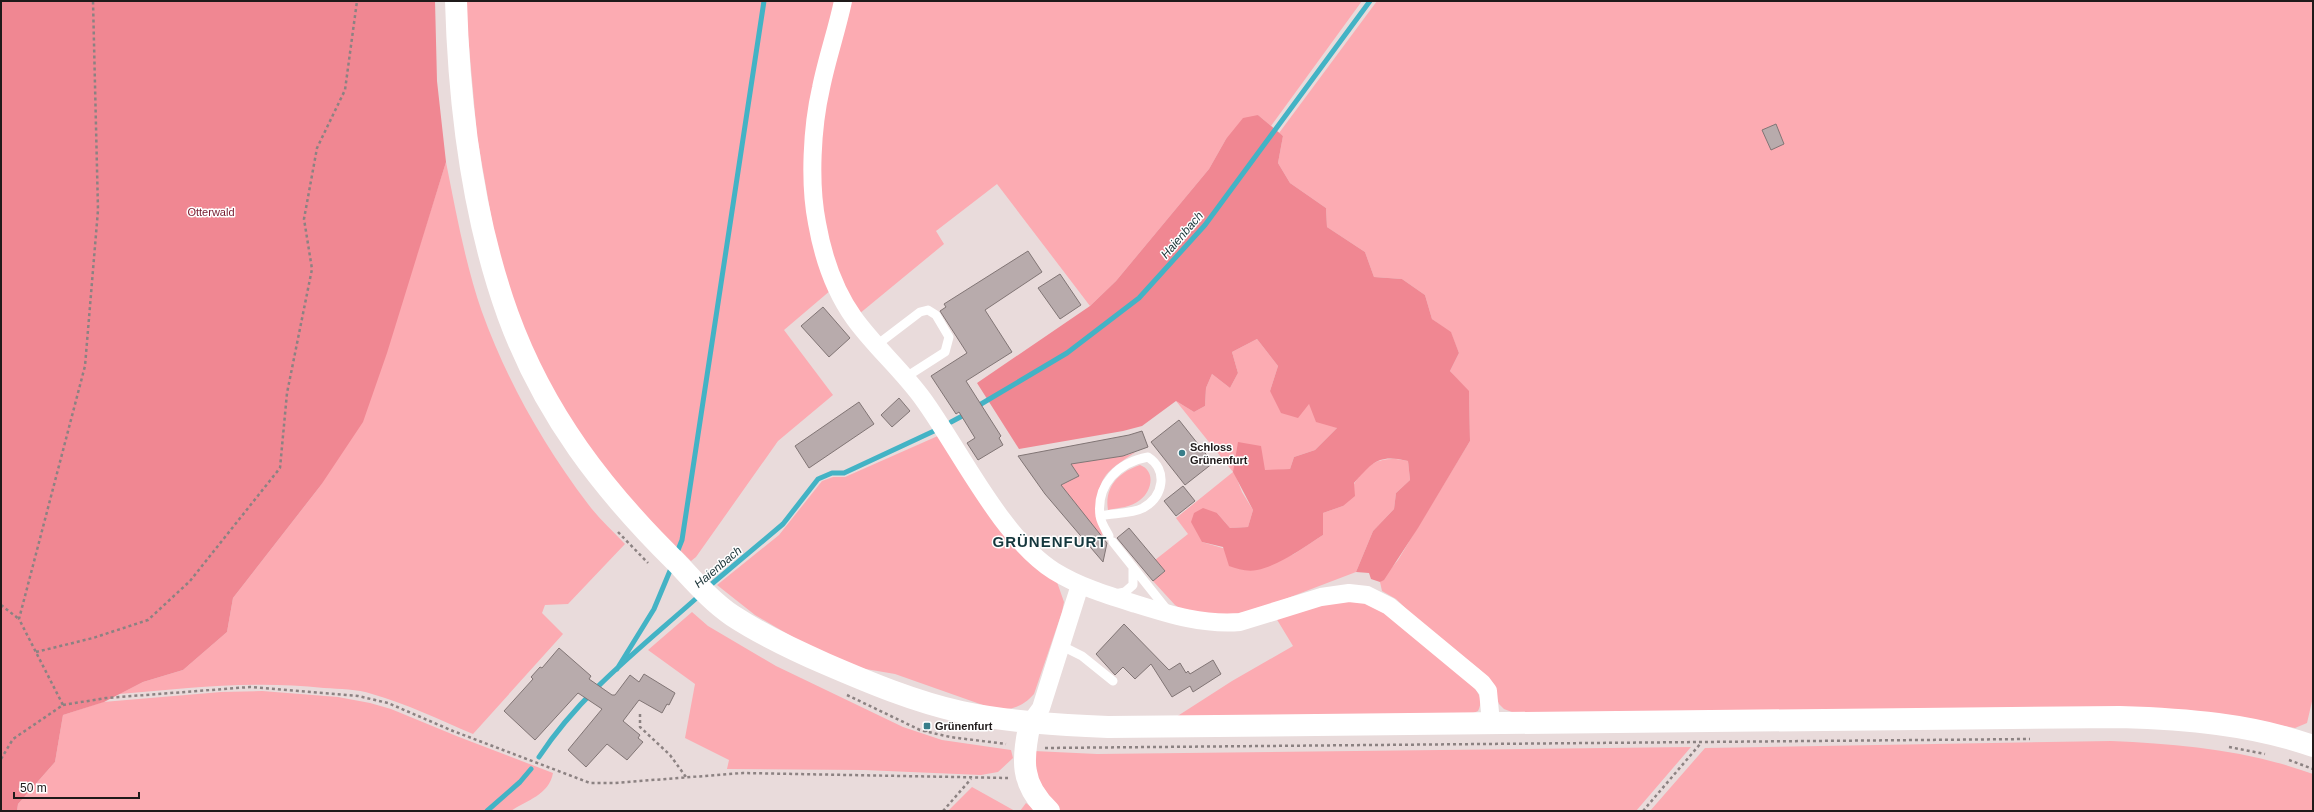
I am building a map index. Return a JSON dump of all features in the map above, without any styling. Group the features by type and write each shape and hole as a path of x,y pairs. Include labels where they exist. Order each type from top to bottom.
{"street":[{"path":"456,1 461,85 470,162 490,255 508,316 544,393 581,456 622,506 668,555 712,598 733,616 793,649 886,690 963,712 1030,723 1108,727 2144,717 2257,730 2313,746"},
{"path":"843,1 820,90 817,116 814,182 816,220 823,252 832,278 854,318 906,377 930,408 1010,528 1052,569 1080,585 1106,596 1172,615 1206,622 1240,622 1321,597 1349,593 1367,595 1389,606 1482,683 1488,692 1492,723"},
{"path":"1049,811 1031,790 1026,778 1024,756 1030,723 1041,708 1080,585"}],"lane":[{"path":"878,344 920,312 928,310 936,315 949,337 945,352 906,377"},
{"path":"1100,516 1138,510 1152,500 1162,484 1161,471 1156,463 1148,457 1128,462 1110,477 1104,487 1100,516 1111,539 1172,615"},
{"path":"1106,596 1125,592 1134,585 1133,567"},
{"path":"1060,645 1082,656 1113,681"}],"path":[{"path":"18,619 85,366 98,210 93,1"},
{"path":"36,652 93,638 148,620 190,581 280,468 287,393 312,269 304,220 318,148 346,90 356,1"},
{"path":"1,606 18,619 63,705"},
{"path":"1,758 13,739 63,705 106,698 229,688 277,688 330,692 372,698 388,703 581,781 614,784 743,774 971,779 1026,778"},
{"path":"640,714 640,727 670,755 686,778"},
{"path":"1643,811 1701,743 1702,721"},
{"path":"926,732 927,726"},
{"path":"943,811 971,779"}],"shaded area":[{"path":"465,1 836,1 812,97 831,290 784,330 833,395 778,441 696,557 691,561 623,494 559,404 533,352 513,302 496,244 477,136"},
{"path":"851,1 1362,1 1271,126 1258,115 1226,139 1209,169 1116,281 1090,306 997,184 936,231 944,244 859,314 840,283 830,254 821,204 820,178 820,152 825,101 834,58"},
{"path":"1377,1 2313,1 2313,697 2307,723 2295,728 2218,714 2145,707 1517,714 1504,709 1499,704 1489,678 1422,624 1396,599 1382,591 1380,582 1398,560 1470,441 1469,392 1450,371 1459,353 1451,333 1432,319 1425,295 1402,279 1374,277 1365,252 1327,227 1326,208 1290,183 1278,163 1283,136 1279,133"},
{"path":"446,162 461,237 476,294 503,363 528,412 556,459 592,509 625,544 568,604 545,605 542,613 563,634 473,734 398,702 366,692 354,690 298,686 246,685 196,687 119,694 143,682 183,670 227,632 233,598 321,485 417,254"},
{"path":"1257,339 1278,366 1270,391 1309,404 1337,428 1315,450 1294,457 1290,469 1235,474 1242,492 1253,510 1248,527 1230,528 1217,513 1202,542 1274,563 1294,554 1323,535 1323,513 1343,506 1360,475 1366,468 1374,463 1395,459 1408,461 1410,480 1396,493 1394,509 1373,531 1356,572 1256,610 1228,615 1184,611 1175,605 1153,581 1165,571 1155,560 1188,534 1176,518 1233,472 1176,401 1194,412 1205,406 1206,388 1212,374 1230,388 1238,373 1232,352"},
{"path":"940,435 1057,582 1064,602 1034,694 1022,705 1013,708 997,710 895,674 854,667 808,646 755,615 717,585 779,535 822,481 833,477 845,477"},
{"path":"1136,452 1112,468 1106,475 1099,490 1097,507 1099,523 1104,540 1061,485 1079,476 1071,464 1128,455"},
{"path":"1140,465 1145,468 1150,476 1147,492 1140,500 1133,504 1108,510 1108,494 1115,482 1120,476 1132,468"},
{"path":"1360,601 1392,617 1473,686 1480,698 1478,711 1471,714 1176,717 1232,681 1293,646 1276,618 1326,603"},
{"path":"692,612 708,626 776,666 903,727 942,740 1011,750 1013,758 998,772 981,775 864,770 727,769 729,760 685,738 695,684 648,650"},
{"path":"262,691 338,697 370,703 391,709 553,773 551,780 542,792 511,811 17,811 18,804 55,762 63,715 103,702 221,692"},
{"path":"2111,741 2188,746 2238,754 2263,759 2313,774 2313,811 1650,811 1705,748"},
{"path":"1691,747 1636,811 1060,811 1038,780 1034,751 1097,754"},
{"path":"972,787 1015,811 948,811"},
{"path":"1026,803 1036,811 1020,811"}],"green space":[{"name":"Otterwald","path":"1,1 435,1 437,81 446,162 387,353 363,422 321,485 233,598 227,632 183,670 143,682 104,702 63,715 55,762 18,804 17,811 1,811"},
{"path":"1258,115 1283,136 1278,163 1290,183 1326,208 1327,227 1365,252 1374,277 1402,279 1425,295 1432,319 1451,332 1459,353 1450,371 1469,391 1470,441 1418,528 1384,580 1380,582 1371,579 1369,573 1356,572 1373,531 1394,509 1396,493 1410,480 1408,461 1383,459 1372,465 1354,483 1355,496 1343,506 1323,513 1323,535 1291,556 1266,568 1250,571 1229,566 1223,547 1202,542 1191,522 1194,513 1203,508 1217,513 1230,528 1248,527 1253,510 1233,472 1238,442 1261,446 1265,470 1290,469 1294,457 1315,450 1337,428 1316,422 1309,404 1298,418 1281,413 1270,391 1278,366 1257,339 1232,352 1238,373 1230,388 1212,374 1206,388 1205,406 1194,412 1176,401 1142,426 1123,431 1019,449 977,383 1090,306 1116,281 1209,169 1226,139 1243,118"}],"building":[{"path":"1776,124 1784,144 1771,150 1762,130"},
{"path":"1028,251 1042,272 985,310 1012,352 966,381 1001,436 999,438 1003,445 978,460 967,443 975,438 959,412 956,414 931,376 967,353 940,311 946,307 944,304"},
{"path":"1060,274 1081,305 1060,319 1038,288"},
{"path":"823,307 850,338 829,357 801,326"},
{"path":"899,398 910,411 892,427 881,415"},
{"path":"859,402 874,424 809,468 795,446"},
{"name":"Schloss Grünenfurt","path":"1179,420 1213,463 1185,485 1151,442"},
{"path":"1142,431 1148,447 1123,456 1071,464 1079,476 1061,485 1107,543 1103,562 1045,494 1018,456 1129,435"},
{"path":"1183,486 1195,501 1176,516 1164,501"},
{"path":"1129,528 1165,571 1153,581 1117,538"},
{"path":"1124,624 1169,670 1180,663 1186,673 1188,671 1190,674 1213,660 1221,674 1193,692 1190,686 1172,697 1151,664 1135,679 1123,667 1115,675 1096,654"},
{"path":"559,648 591,676 589,679 612,695 615,695 630,675 639,682 644,674 675,693 669,705 667,704 662,713 639,700 623,721 640,735 638,738 643,742 627,760 607,744 586,767 568,750 602,709 578,693 535,740 504,711 533,679 531,677 540,667 542,668"}],"waterway":[{"path":"676,555 682,540 764,1"},
{"name":"Haienbach","path":"976,407 1067,353 1139,298 1205,225 1370,1"},
{"name":"Haienbach","path":"951,422 966,414"},
{"name":"Haienbach","path":"707,588 783,524 818,479 832,473 844,473 934,431"},
{"path":"617,669 654,609 672,566"},
{"name":"Haienbach","path":"539,757 556,734 593,691 700,595"},
{"name":"Haienbach","path":"487,811 520,782 531,769"}],"place":[{"name":"Schloss Grünenfurt","path":"1182,453"},
{"name":"Grünenfurt","path":"927,726"}],"district":[{"name":"GRÜNENFURT","path":"1050,542"}]}
